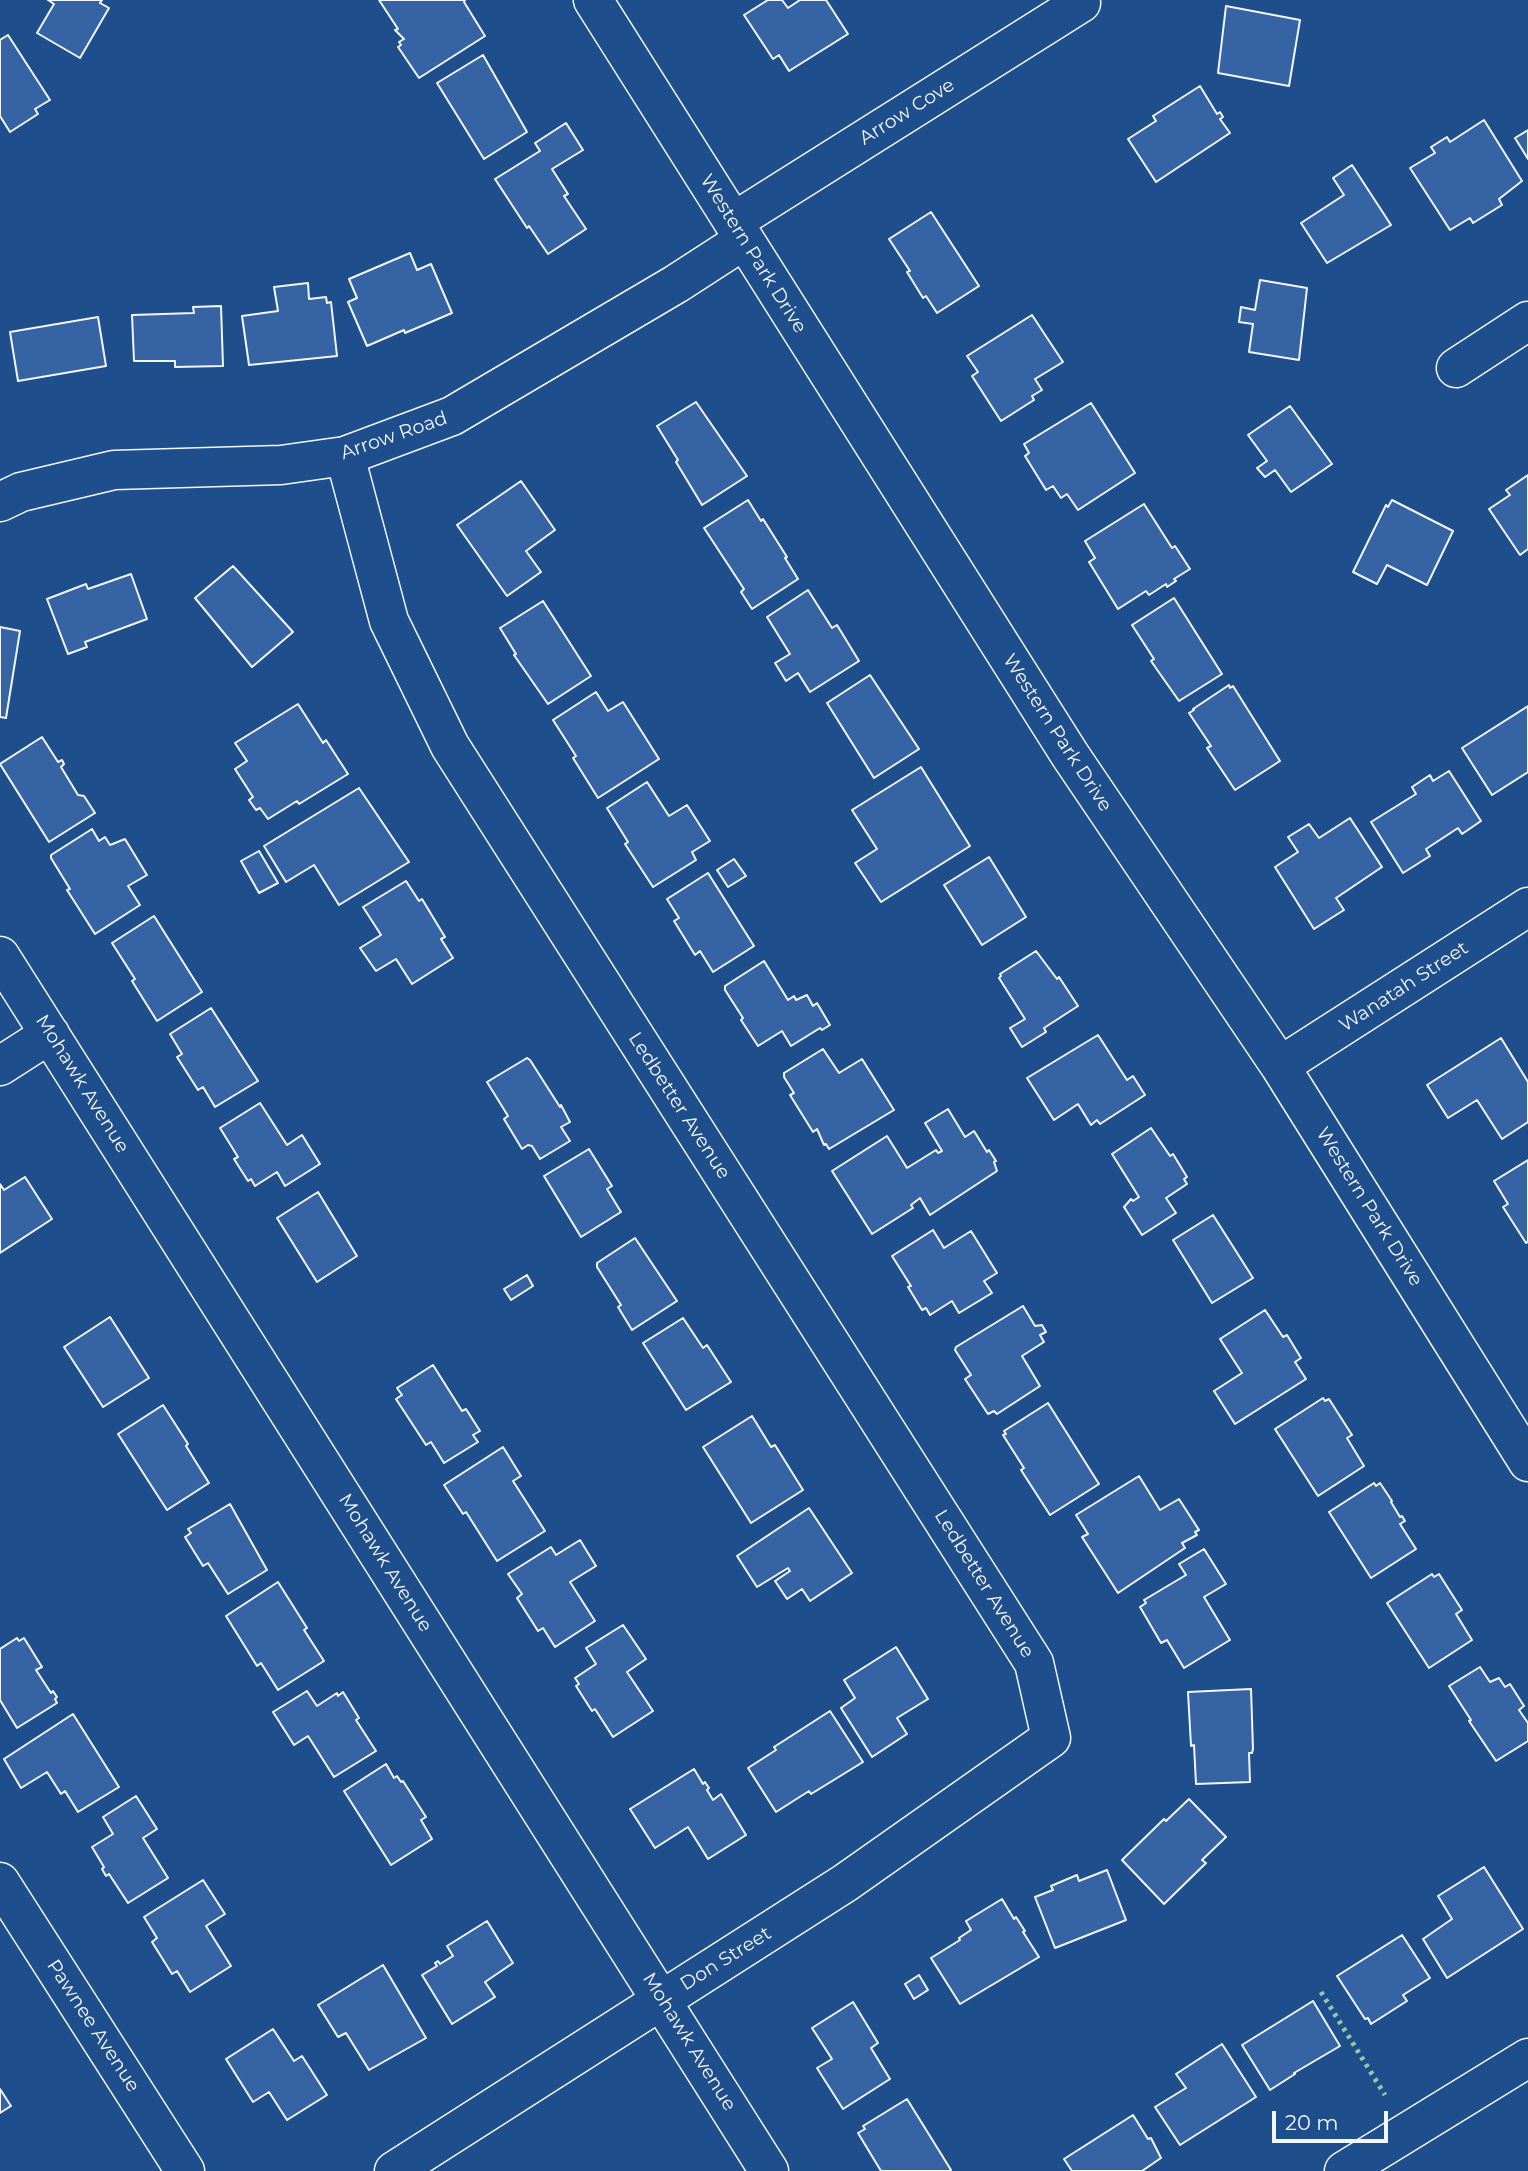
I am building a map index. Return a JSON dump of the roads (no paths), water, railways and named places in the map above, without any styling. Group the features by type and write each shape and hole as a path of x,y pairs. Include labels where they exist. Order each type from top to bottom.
{"street":[{"name":"Western Park Drive","path":"593,0 1070,755 1280,1066 1528,1462"},
{"name":"Arrow Cove","path":"738,231 1082,2"},
{"name":"Arrow Road","path":"0,502 21,492 114,470 281,465 345,456 452,416 676,284 738,231"},
{"path":"1456,368 1528,321"},
{"name":"Ledbetter Avenue","path":"345,456 389,621 450,746 1034,1663 1051,1738"},
{"name":"Wanatah Street","path":"1280,1066 1528,907"},
{"name":"Mohawk Avenue","path":"0,956 769,2171"},
{"path":"0,1066 50,1034"},
{"name":"Don Street","path":"394,2171 845,1883 1051,1738"},
{"name":"Pawnee Avenue","path":"0,1882 185,2171"},
{"path":"1344,2171 1528,2057"}]}
